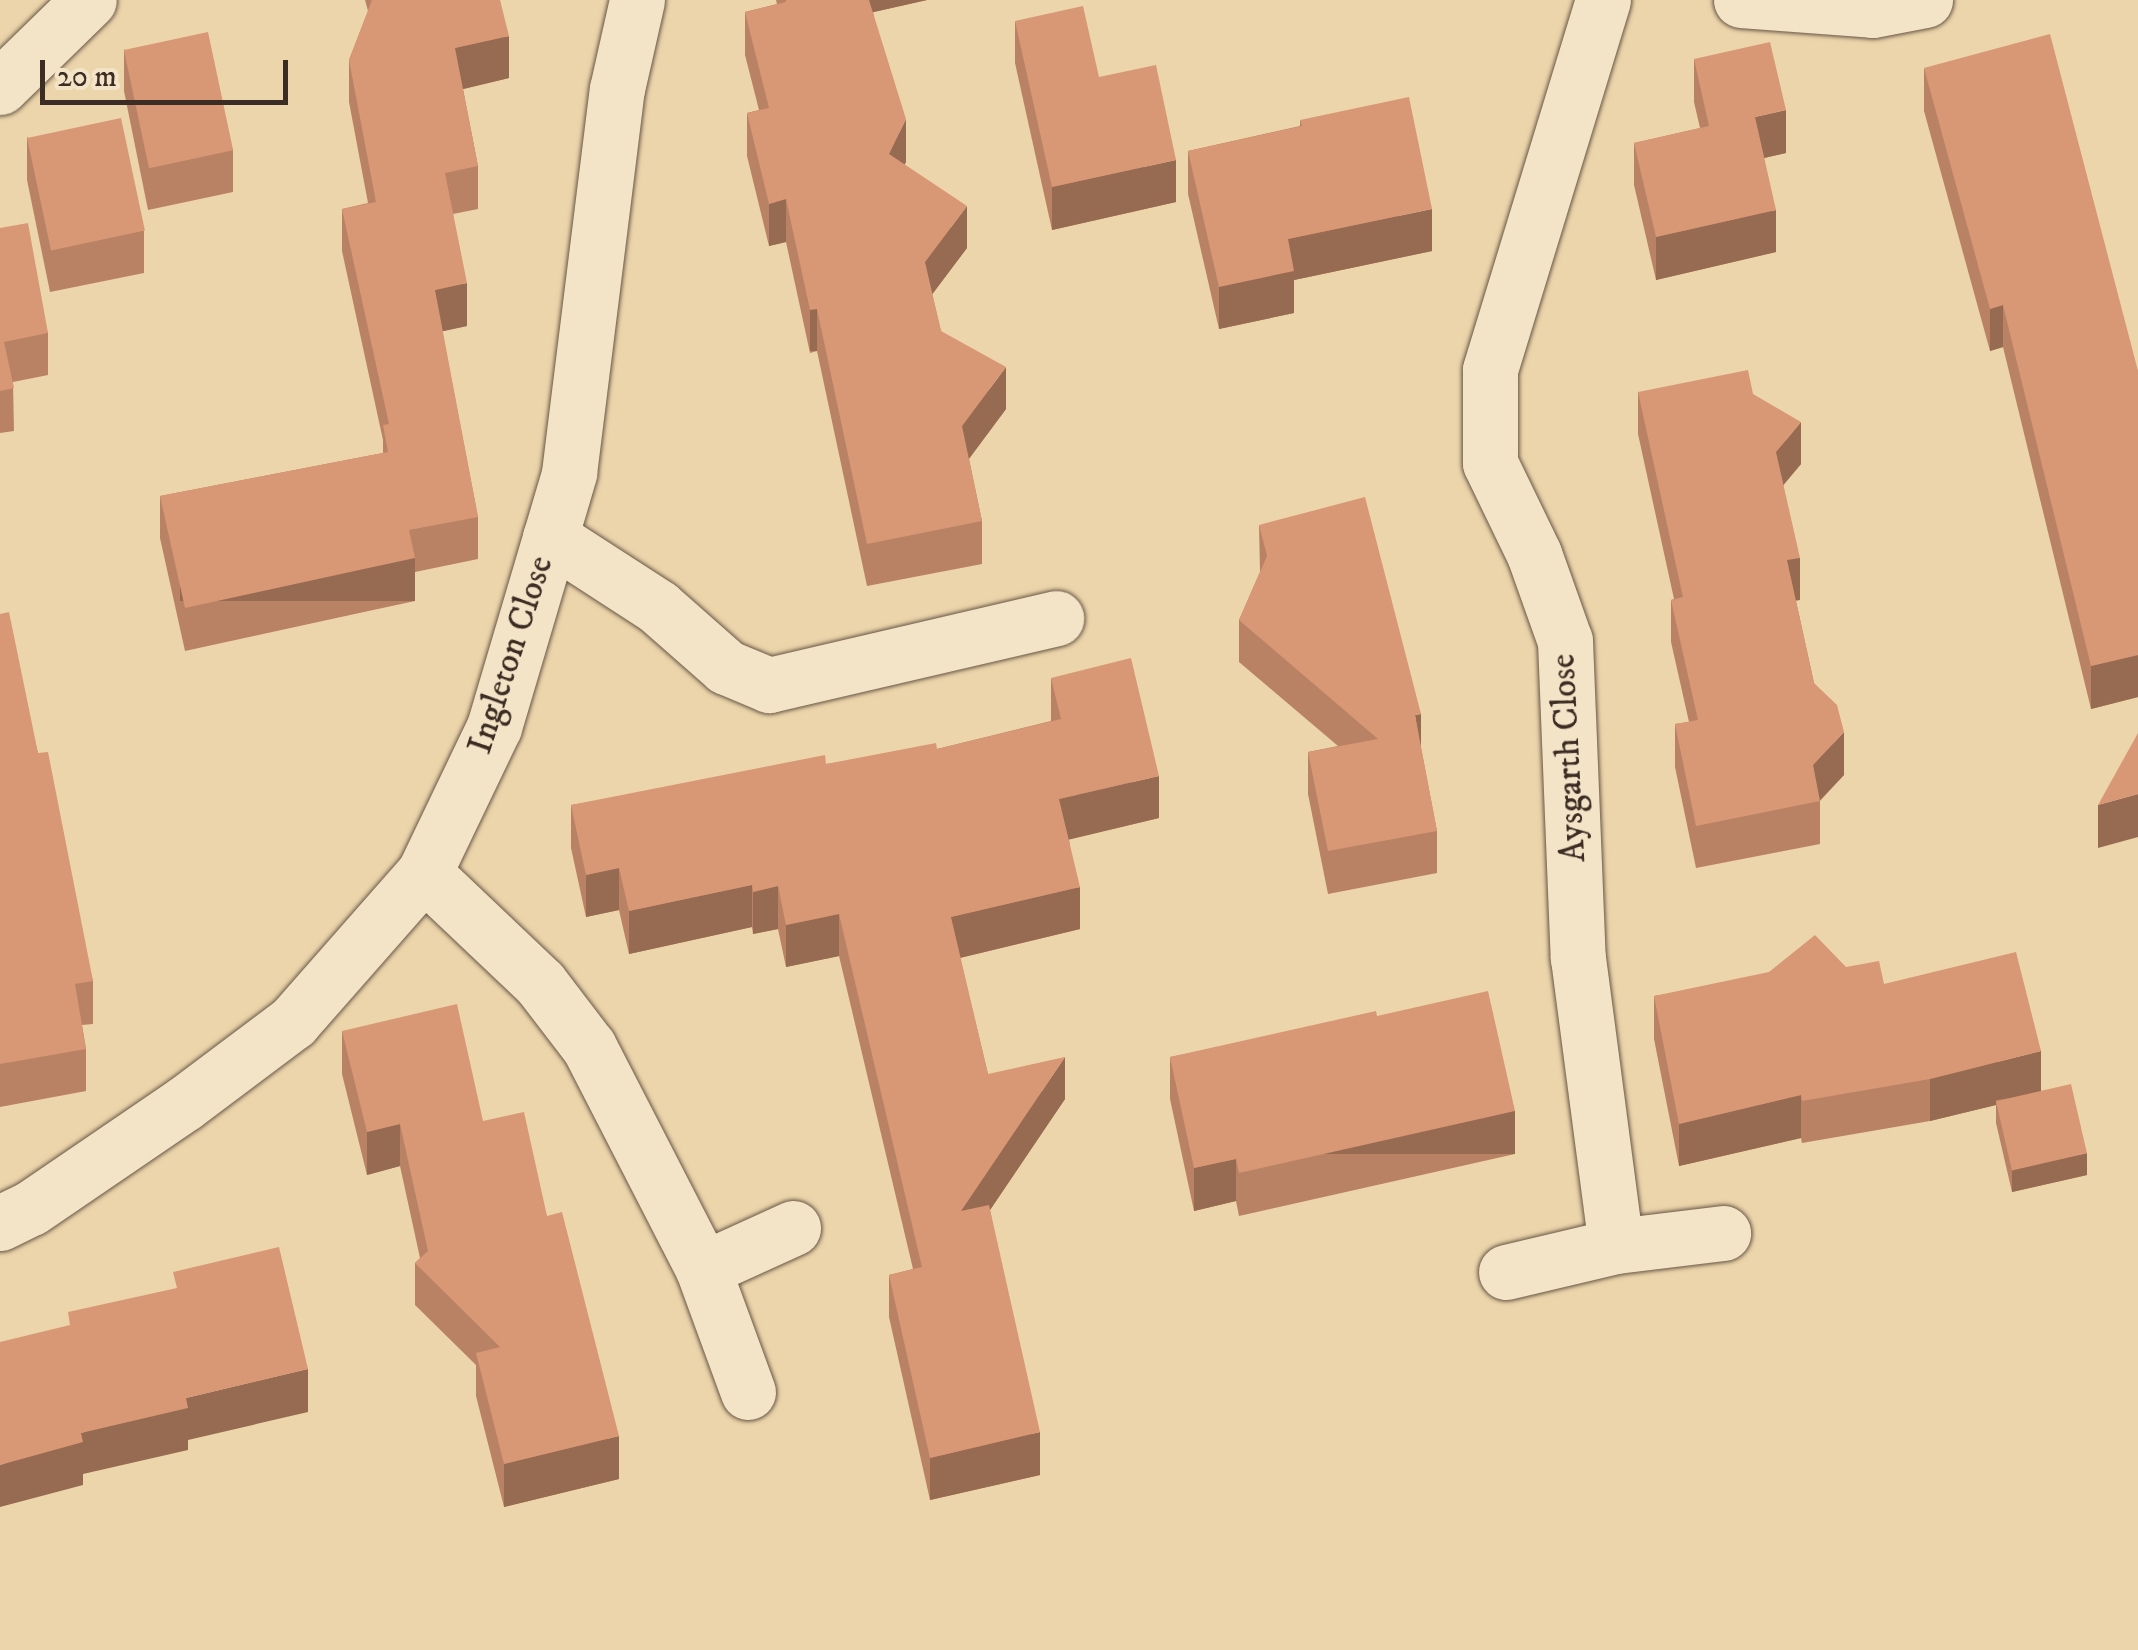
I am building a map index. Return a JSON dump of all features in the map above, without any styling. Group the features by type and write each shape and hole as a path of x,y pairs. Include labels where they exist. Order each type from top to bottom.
{"street":[{"path":"0,87 89,0"},
{"name":"Ingleton Close","path":"0,1222 30,1208 169,1114 293,1022 424,873 494,727 568,473 617,89 637,0"},
{"name":"Aysgarth Close","path":"1604,0 1490,370 1490,463 1534,554 1565,642 1578,958 1616,1246"},
{"path":"1741,0 1872,10 1925,0"},
{"path":"550,537 658,606 726,667 769,685 1056,618"},
{"path":"424,873 540,983 589,1047 702,1269 748,1392"},
{"path":"702,1269 793,1228"},
{"path":"1506,1272 1616,1246 1722,1234"}],"building":[{"path":"372,0 500,0 509,36 455,48 478,166 445,173 467,283 435,290 478,517 409,530 415,558 185,608 160,496 388,452 383,425 389,424 342,209 376,202 349,60"},
{"path":"786,0 869,0 906,119 889,154 967,206 925,262 941,331 1006,367 962,426 982,521 867,544 817,309 810,310 786,199 769,204 747,113 769,108 745,12"},
{"path":"1083,6 1099,77 1156,65 1176,160 1052,187 1015,21"},
{"path":"208,32 233,150 149,168 124,50"},
{"path":"2050,34 2138,371 2138,655 2091,666 2003,305 1990,309 1924,68"},
{"path":"1770,42 1786,110 1755,117 1776,210 1656,237 1634,143 1709,126 1694,59"},
{"path":"1409,97 1432,209 1288,239 1294,271 1219,287 1188,151 1302,126 1300,120"},
{"path":"121,118 145,230 51,250 27,138"},
{"path":"28,223 48,333 4,342 14,388 0,391 0,228"},
{"path":"1748,370 1753,394 1801,422 1776,452 1800,558 1787,560 1814,683 1837,705 1844,732 1813,765 1820,801 1696,826 1675,724 1698,720 1671,600 1683,597 1638,392"},
{"path":"1365,497 1421,714 1415,715 1437,831 1328,851 1308,752 1378,739 1239,620 1267,556 1259,525"},
{"path":"9,612 38,753 48,752 93,981 75,984 86,1049 0,1064 0,614"},
{"path":"1131,658 1159,776 1059,799 1080,887 951,917 988,1074 1065,1057 961,1211 989,1205 1040,1432 930,1458 889,1275 922,1267 839,914 786,925 778,886 753,892 752,885 629,911 619,868 586,875 571,805 825,755 826,764 936,743 937,749 1061,719 1051,678"},
{"path":"2138,733 2138,794 2098,805"},
{"path":"1815,935 1846,967 1879,961 1884,984 2016,952 2041,1051 1930,1079 1802,1101 1801,1095 1679,1124 1654,996 1769,972"},
{"path":"1488,991 1515,1111 1239,1173 1236,1159 1194,1168 1170,1057 1376,1011 1377,1016"},
{"path":"457,1004 483,1121 524,1112 547,1216 562,1212 619,1436 504,1464 476,1353 500,1347 415,1263 428,1251 400,1124 367,1132 342,1031"},
{"path":"2071,1084 2087,1153 2012,1171 1996,1101"},
{"path":"279,1247 308,1369 186,1398 188,1408 81,1433 83,1442 0,1465 0,1342 70,1325 68,1312 177,1288 173,1272"}]}
